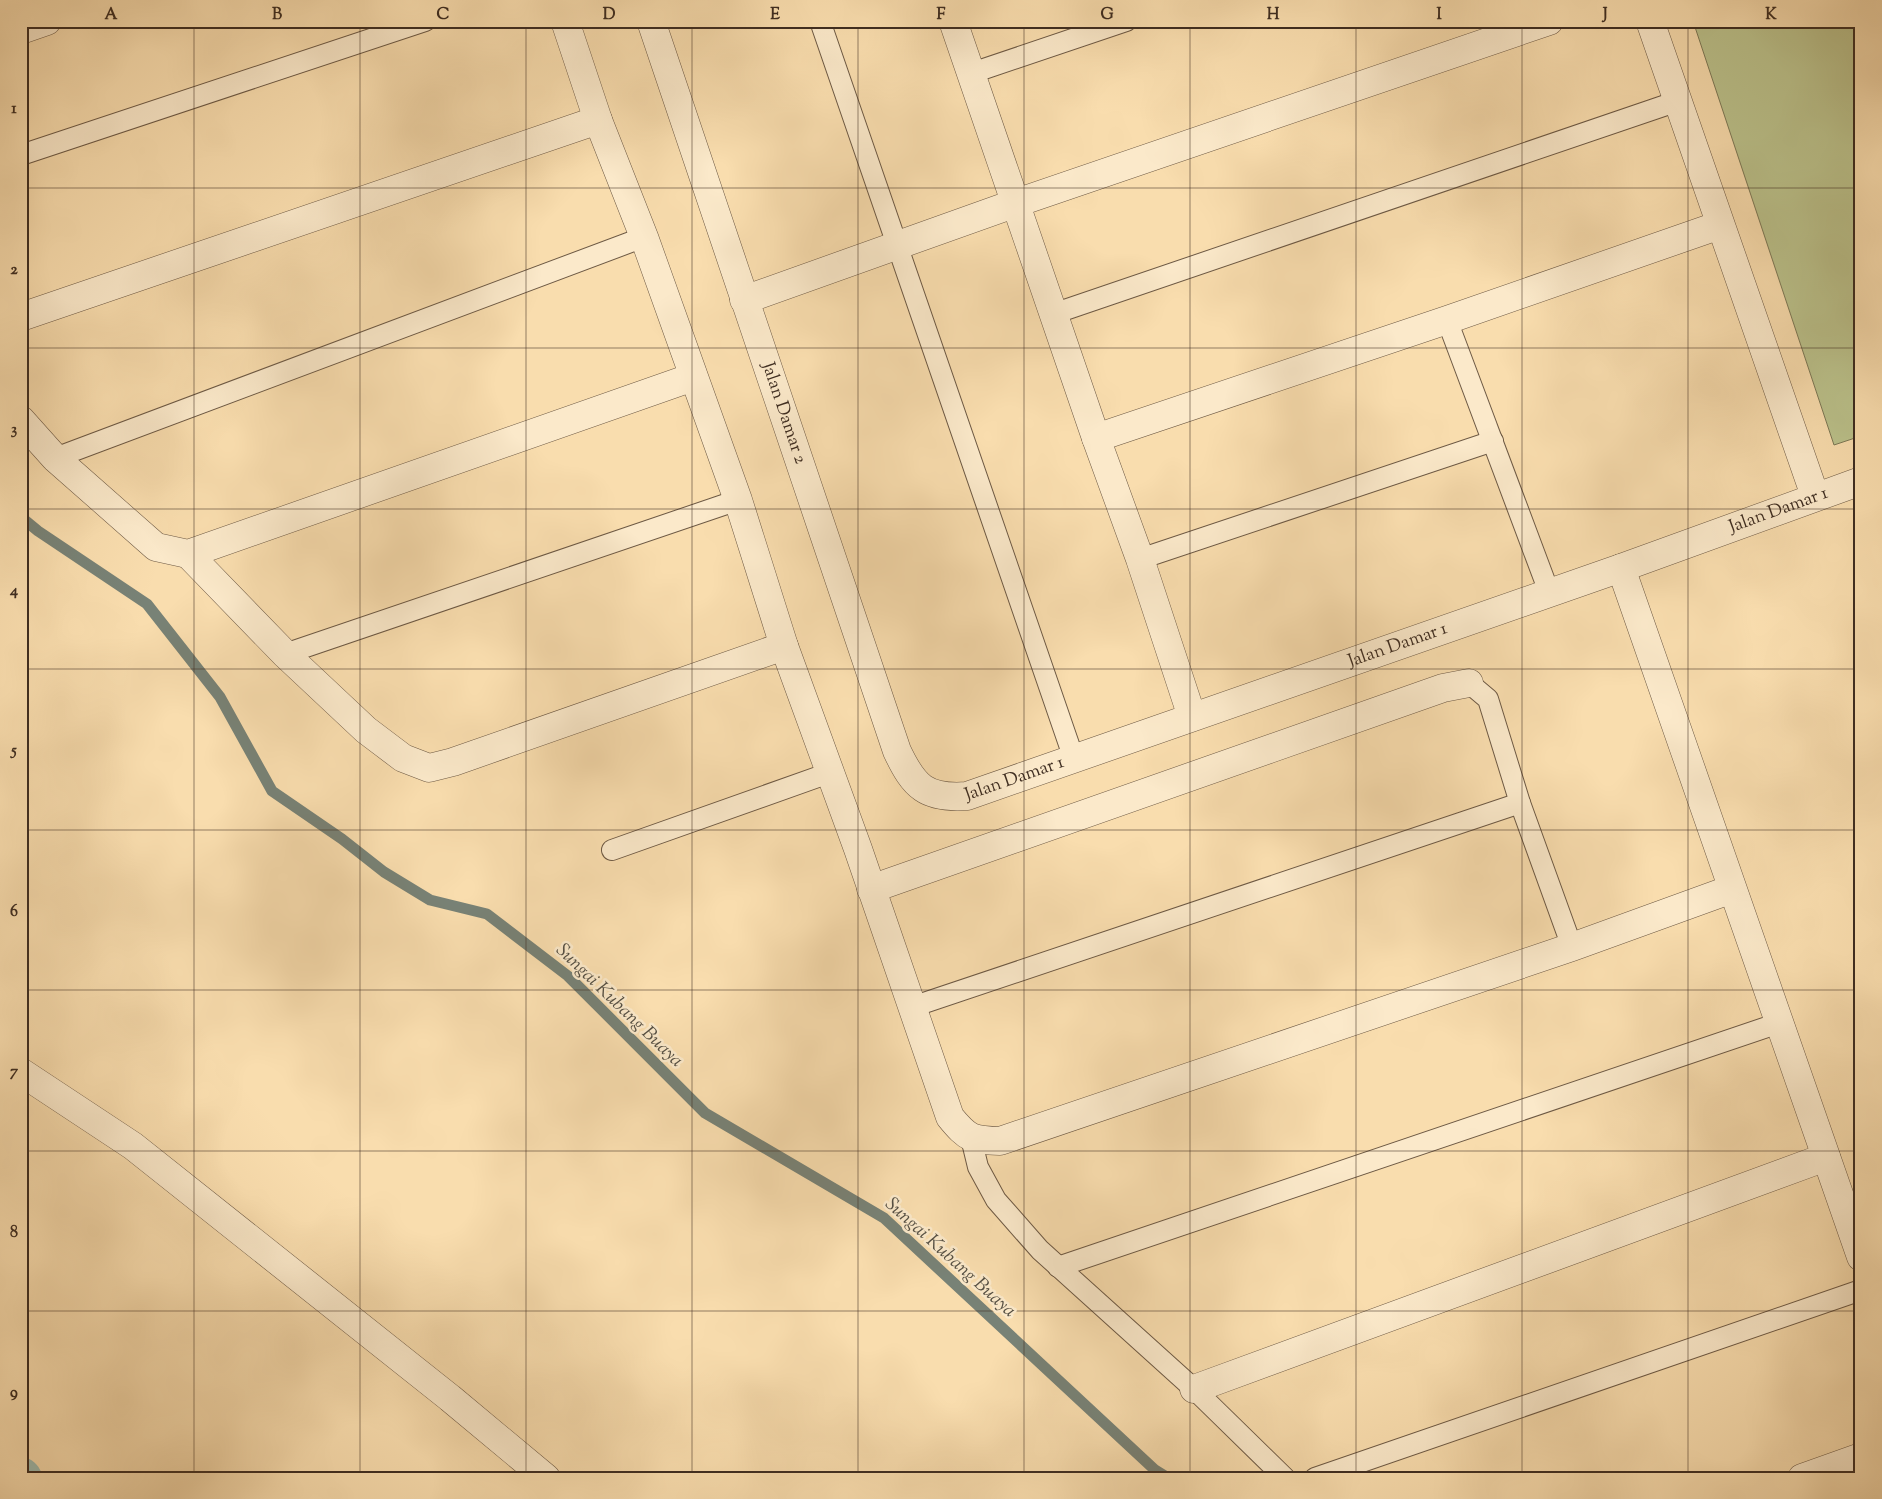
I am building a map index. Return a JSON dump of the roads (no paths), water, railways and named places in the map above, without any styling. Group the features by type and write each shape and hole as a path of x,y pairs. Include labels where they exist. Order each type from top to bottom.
{"street":[{"path":"21,30 48,21"},
{"path":"564,21 598,120 644,237 738,500 784,646 950,1117 971,1138 1000,1141 1572,947 1732,889"},
{"name":"Jalan Damar 2","path":"651,21 897,752 906,770 918,784 932,794"},
{"path":"953,21 1096,438 1140,559 1192,717"},
{"path":"744,300 1016,203 1549,21"},
{"path":"1650,21 1815,496"},
{"path":"21,317 598,120"},
{"path":"1096,438 1447,320 1720,224"},
{"path":"21,420 55,458 156,547 188,554 693,377"},
{"name":"Jalan Damar 1","path":"932,794 950,797 967,796 1621,568 1815,496 1861,481"},
{"path":"188,554 285,654 366,730 403,758 429,768 453,762 784,646"},
{"path":"1621,568 1861,1257"},
{"path":"871,889 1443,688 1469,683"},
{"path":"21,1072 133,1146 450,1398 546,1478"},
{"path":"1194,1389 1826,1157"},
{"path":"1802,1478 1861,1457"}],"lane":[{"path":"21,155 425,21"},
{"path":"820,21 1074,759"},
{"path":"972,73 1126,21"},
{"path":"1053,314 1678,101"},
{"path":"55,458 644,237"},
{"path":"1447,320 1549,592"},
{"path":"1140,559 1492,441"},
{"path":"285,654 738,500"},
{"path":"1469,683 1488,699 1520,803 1572,947"},
{"path":"612,850 829,773"},
{"path":"912,1007 1520,803"},
{"path":"1058,1267 1779,1023"},
{"path":"971,1138 978,1167 996,1200 1058,1267 1194,1389 1285,1478"},
{"path":"1314,1478 1861,1290"}],"waterway":[{"name":"Sungai Kubang Buaya","path":"21,517 38,531 147,604 220,697 272,791 342,839 384,872 430,900 487,914 568,976 705,1113 884,1218 1155,1470 1168,1478"}]}
